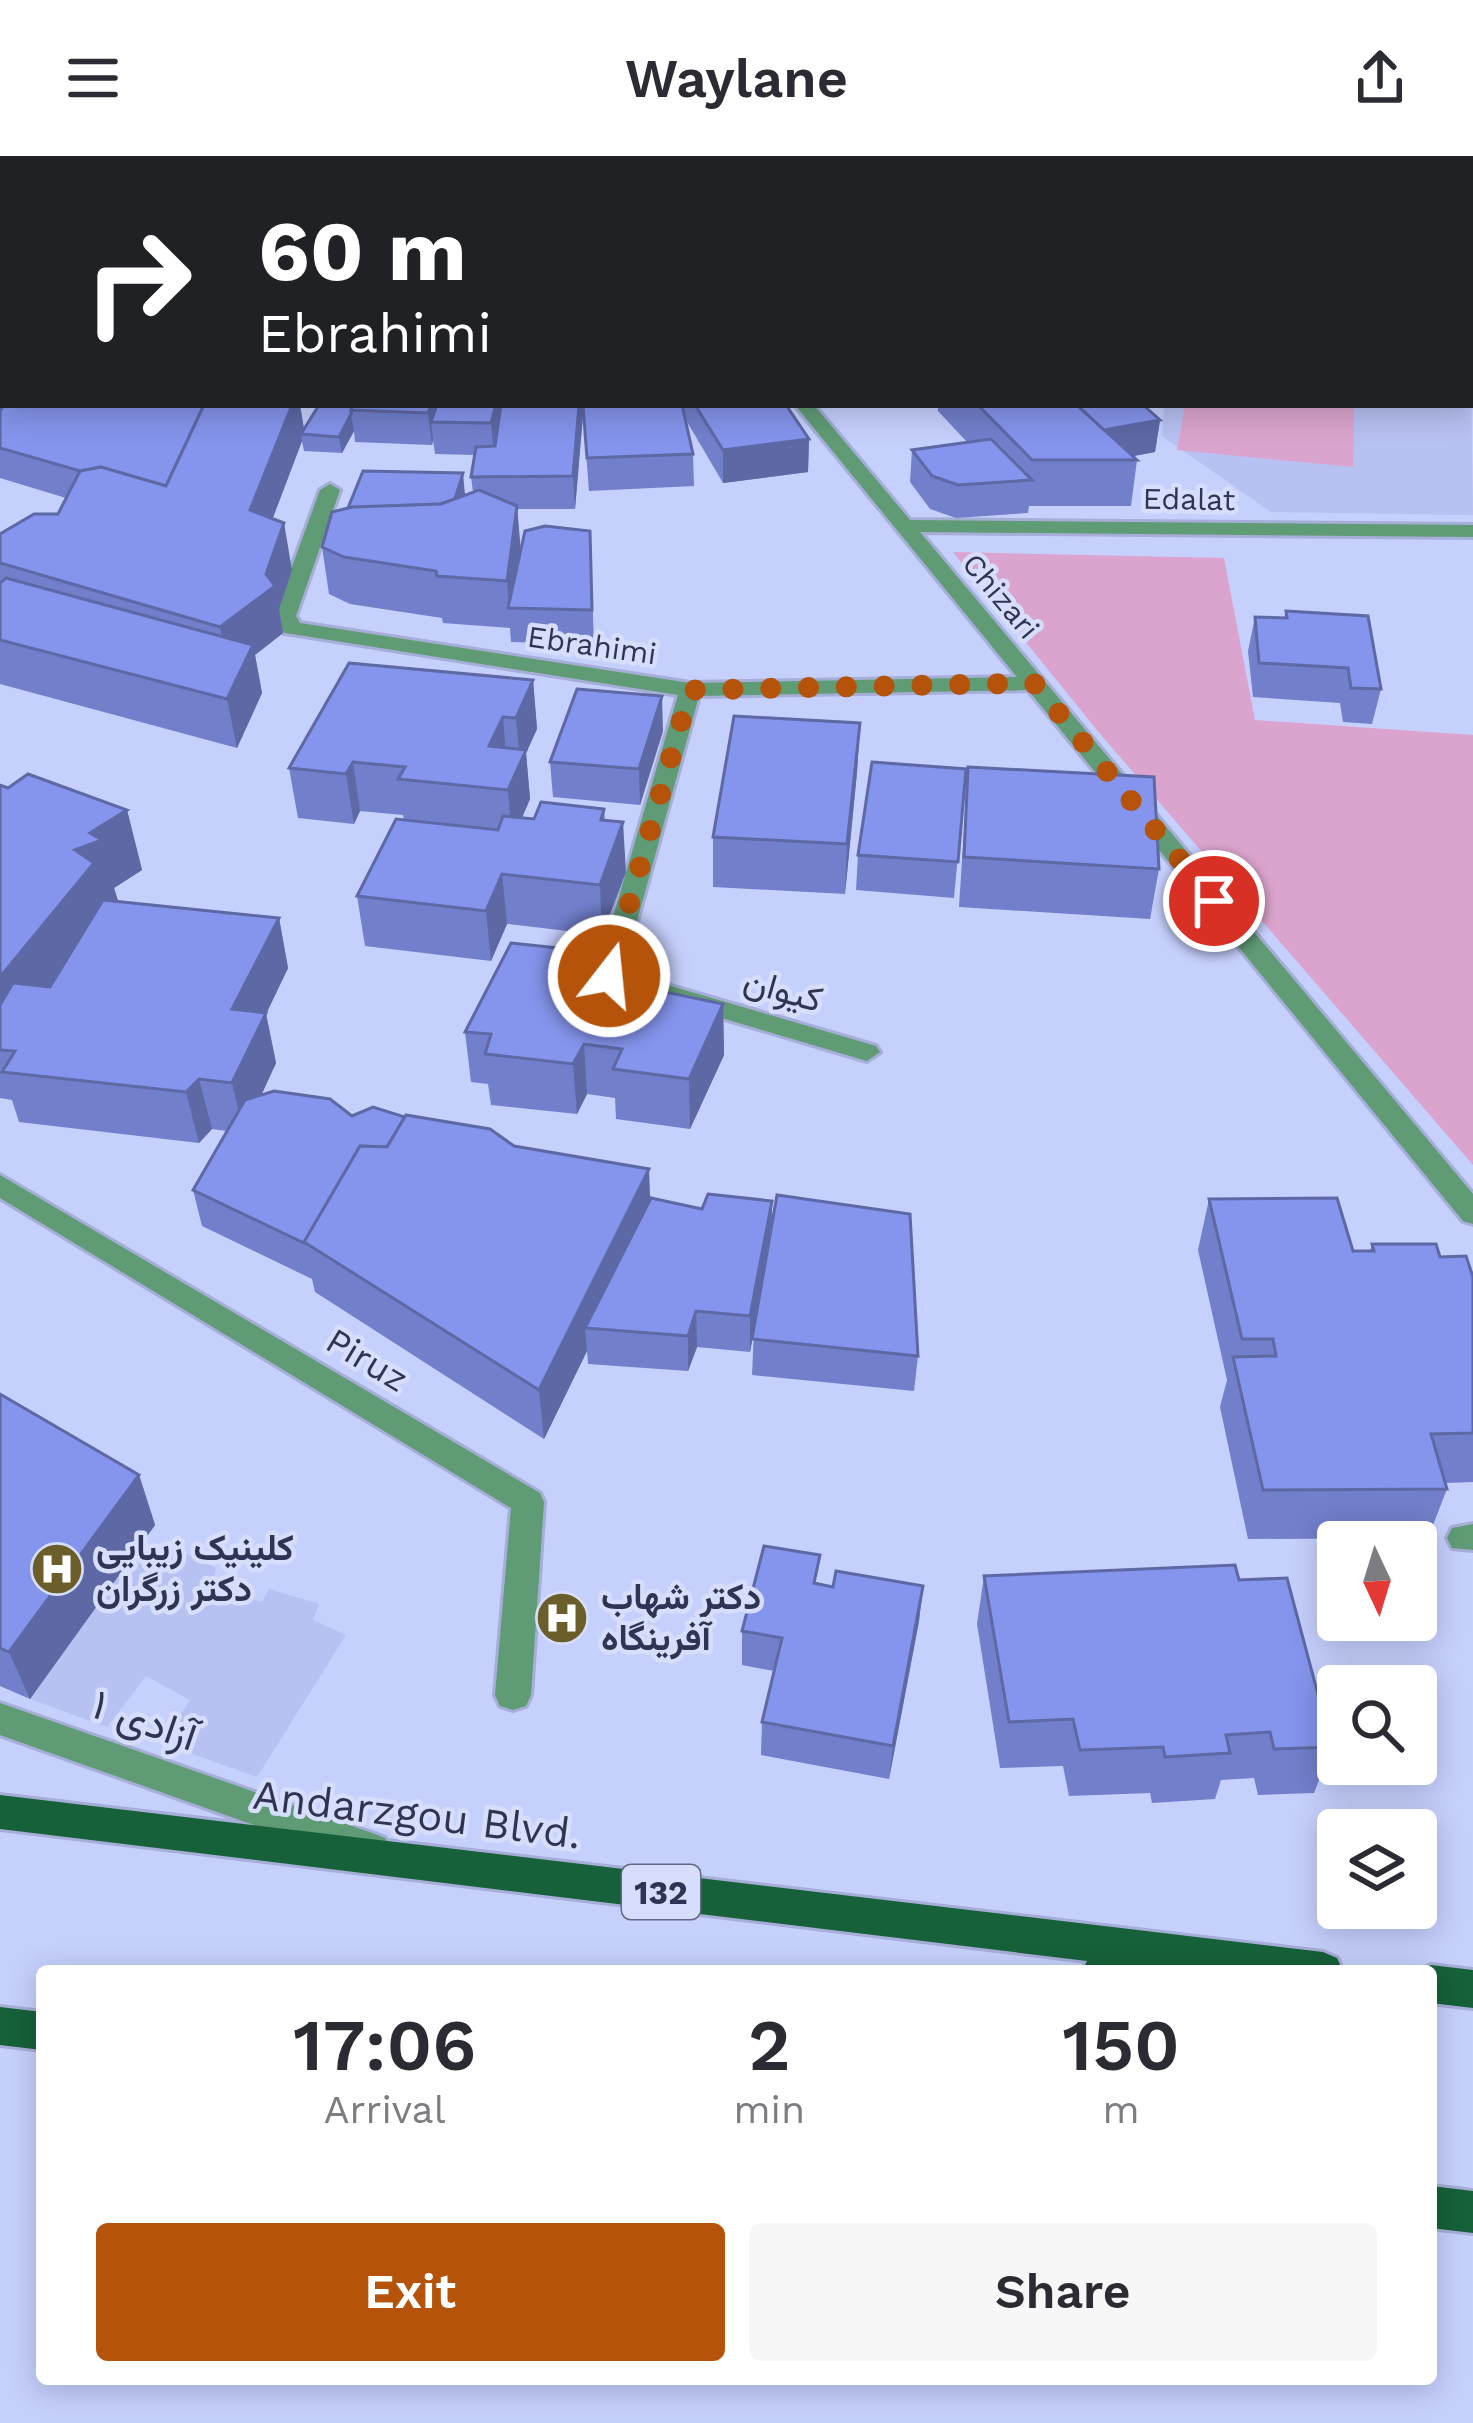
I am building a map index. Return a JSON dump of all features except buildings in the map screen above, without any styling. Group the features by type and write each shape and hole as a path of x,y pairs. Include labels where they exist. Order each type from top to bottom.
{"main road":[{"name":"Andarzgou Blvd.","path":"0,1812 1274,1965"},
{"path":"1116,1965 1150,1950"},
{"path":"1437,1985 1473,1989"},
{"path":"0,2026 36,2031"},
{"path":"1437,2208 1473,2212"}],"street":[{"name":"Chizari","path":"806,408 1473,1214"},
{"name":"Ebrahimi","path":"330,490 285,616 292,628 690,690 1034,683"},
{"name":"Edalat","path":"904,526 1473,531"},
{"path":"609,976 690,690"},
{"name":"کیوان","path":"525,951 867,1052"},
{"name":"Piruz","path":"0,1185 527,1502 513,1695"},
{"name":"آزادی ۱","path":"0,1719 326,1830 394,1859"}],"shaded area":[{"path":"1164,408 1471,408 1473,515 1271,512 1162,436"},
{"path":"1184,408 1354,408 1353,467 1177,450"},
{"path":"953,552 1224,558 1255,720 1473,735 1473,1165 1101,735"},
{"path":"170,1546 216,1568 212,1587 262,1602 269,1589 319,1604 313,1620 346,1635 257,1777 162,1743 190,1700 146,1676 107,1727 30,1699 136,1550 155,1558"}],"place":[{"name":"کلینیک زیبایی دکتر زرگران","path":"57,1569"},
{"name":"دکتر شهاب آفرینگاه","path":"562,1618"}],"route":[{"path":"609,976 690,690 1034,683 1214,901"}]}
